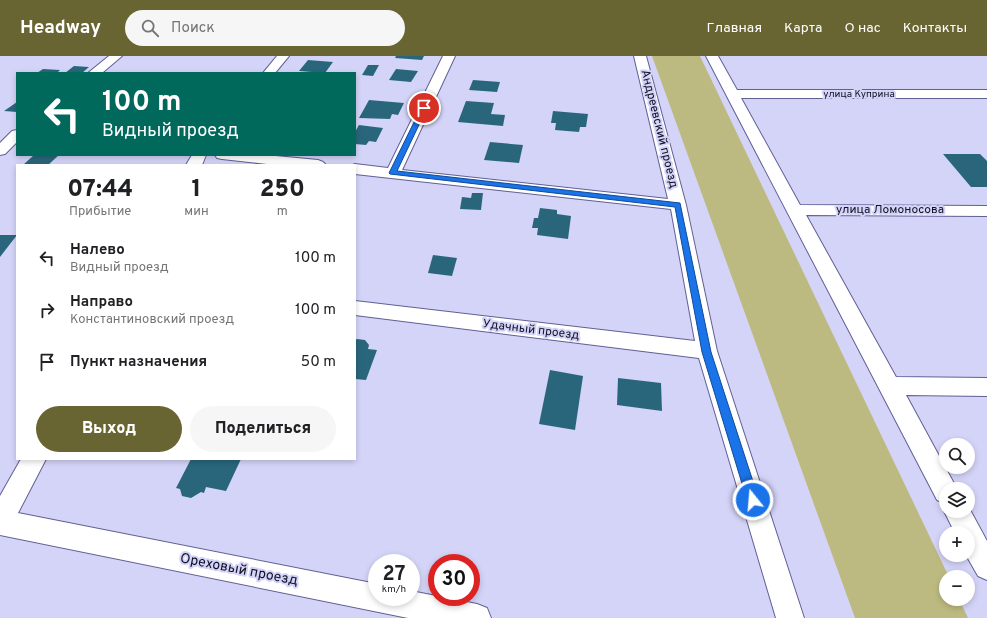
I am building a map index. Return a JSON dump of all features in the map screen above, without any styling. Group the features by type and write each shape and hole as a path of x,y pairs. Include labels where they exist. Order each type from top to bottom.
{"street":[{"path":"95,72 116,56"},
{"path":"270,72 283,56"},
{"path":"393,173 449,56"},
{"name":"Андреевский проезд","path":"640,56 678,205 707,352 790,618"},
{"path":"712,56 941,482"},
{"name":"улица Куприна","path":"732,94 987,94"},
{"path":"0,133 16,134"},
{"path":"0,151 16,135"},
{"path":"232,156 308,164"},
{"path":"356,169 678,205"},
{"name":"улица Ломоносова","path":"794,210 987,211"},
{"name":"Удачный проезд","path":"356,308 707,352"},
{"path":"889,386 987,387"},
{"path":"0,521 33,460"},
{"path":"961,518 987,567"},
{"name":"Ореховый проезд","path":"0,521 477,618"}],"shaded area":[{"path":"652,56 700,56 939,556 939,562 942,562 946,570 939,570 939,606 962,606 968,618 855,618"}],"building":[{"path":"396,56 424,56 422,60 395,58"},
{"path":"308,60 333,62 326,72 299,71"},
{"path":"368,65 379,65 373,76 362,75"},
{"path":"74,66 89,67 83,72 66,72"},
{"path":"43,69 60,70 58,72 38,72"},
{"path":"396,69 418,71 411,82 389,80"},
{"path":"473,80 500,82 497,92 469,90"},
{"path":"369,100 404,103 398,115 392,114 390,119 359,118"},
{"path":"466,101 494,103 491,114 505,115 503,126 458,122"},
{"path":"16,103 16,112 4,111"},
{"path":"553,111 588,114 586,127 580,127 579,132 555,130 556,123 551,123"},
{"path":"359,125 383,128 376,142 369,141 366,145 356,144 356,130"},
{"path":"490,142 523,145 519,163 484,160"},
{"path":"943,154 980,154 987,161 987,187 971,187"},
{"path":"33,156 58,156 49,164 24,164"},
{"path":"472,193 483,193 481,210 460,209 462,197 471,198"},
{"path":"540,208 557,210 557,214 571,216 568,239 537,235 538,228 532,228 534,218 538,218"},
{"path":"0,235 16,235 16,236 0,257"},
{"path":"433,255 457,258 452,276 428,273"},
{"path":"356,340 365,340 369,345 368,349 377,350 366,380 356,379"},
{"path":"550,370 583,376 575,430 539,424"},
{"path":"618,378 661,383 662,411 617,405"},
{"path":"190,460 241,460 226,491 206,487 204,493 201,492 191,498 182,496 180,489 176,488"}],"route":[{"path":"424,108 393,173 678,205 707,352 753,500"}]}
